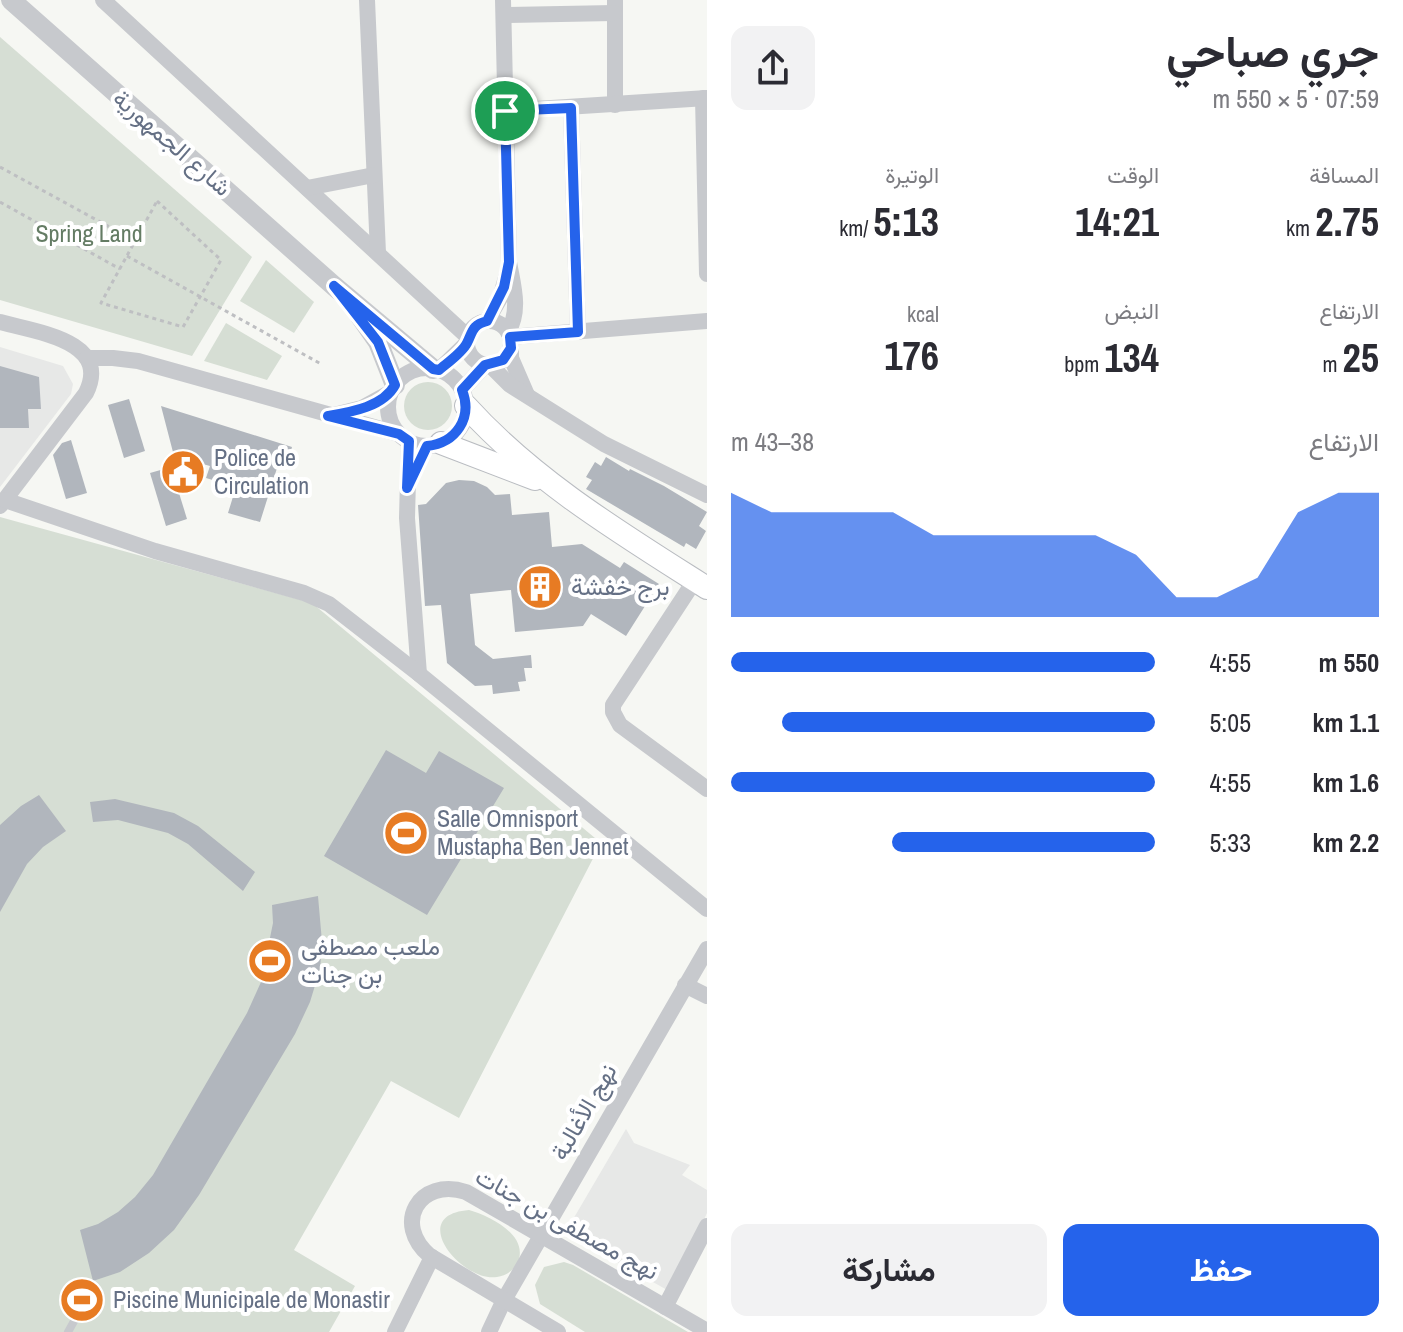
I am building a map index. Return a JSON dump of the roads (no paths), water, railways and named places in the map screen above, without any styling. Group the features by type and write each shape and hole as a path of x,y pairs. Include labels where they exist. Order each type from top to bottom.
{"main road":[{"path":"464,398 496,440 551,486 701,584"},
{"path":"434,445 551,486"}],"street":[{"name":"شارع الجمهورية","path":"11,0 334,286 436,369"},
{"path":"104,0 115,0"},
{"path":"104,0 431,301 474,332"},
{"path":"367,0 378,253"},
{"path":"407,488 434,445 452,437 460,428 464,398 487,365 503,360 515,317 509,262 504,8 614,6 615,105"},
{"path":"505,111 705,98 707,274"},
{"path":"571,108 578,332"},
{"path":"307,188 374,175"},
{"path":"328,416 362,408 393,389 412,372 436,369 474,332 504,287 509,262"},
{"name":"شارع الجمهورية","path":"334,286 378,342 393,389"},
{"path":"510,339 707,321"},
{"path":"0,322 77,346 87,358 91,377 86,393 3,503 318,599 344,615 419,674 707,909"},
{"path":"474,332 500,324 510,339 511,358 528,397"},
{"path":"474,332 474,359 487,365 510,385 604,444 707,495"},
{"path":"87,358 138,361 434,445"},
{"path":"436,369 456,381 464,398"},
{"path":"393,389 389,412 392,424 404,438 419,674"},
{"path":"701,584 648,649 613,705 613,712 620,725 707,789"},
{"name":"نهج الأغالبة","path":"489,1332 504,1300 707,949"},
{"path":"685,985 707,996"},
{"name":"نهج مصطفى بن جنات","path":"558,1332 419,1247 412,1234 411,1220 416,1206 425,1195 438,1189 452,1188 466,1192 707,1331"},
{"path":"665,1307 707,1226"},
{"path":"395,1332 432,1257"}],"lane":[{"path":"68,1332 82,1307"}],"place":[{"name":"Police de Circulation","path":"183,472"},
{"name":"برج خفشة","path":"540,587"},
{"name":"Salle Omnisport Mustapha Ben Jennet","path":"406,833"},
{"name":"ملعب مصطفى بن جنات","path":"270,961"},
{"name":"Piscine Municipale de Monastir","path":"82,1300"}],"park label":[{"name":"Spring Land","path":"89,234"}]}
